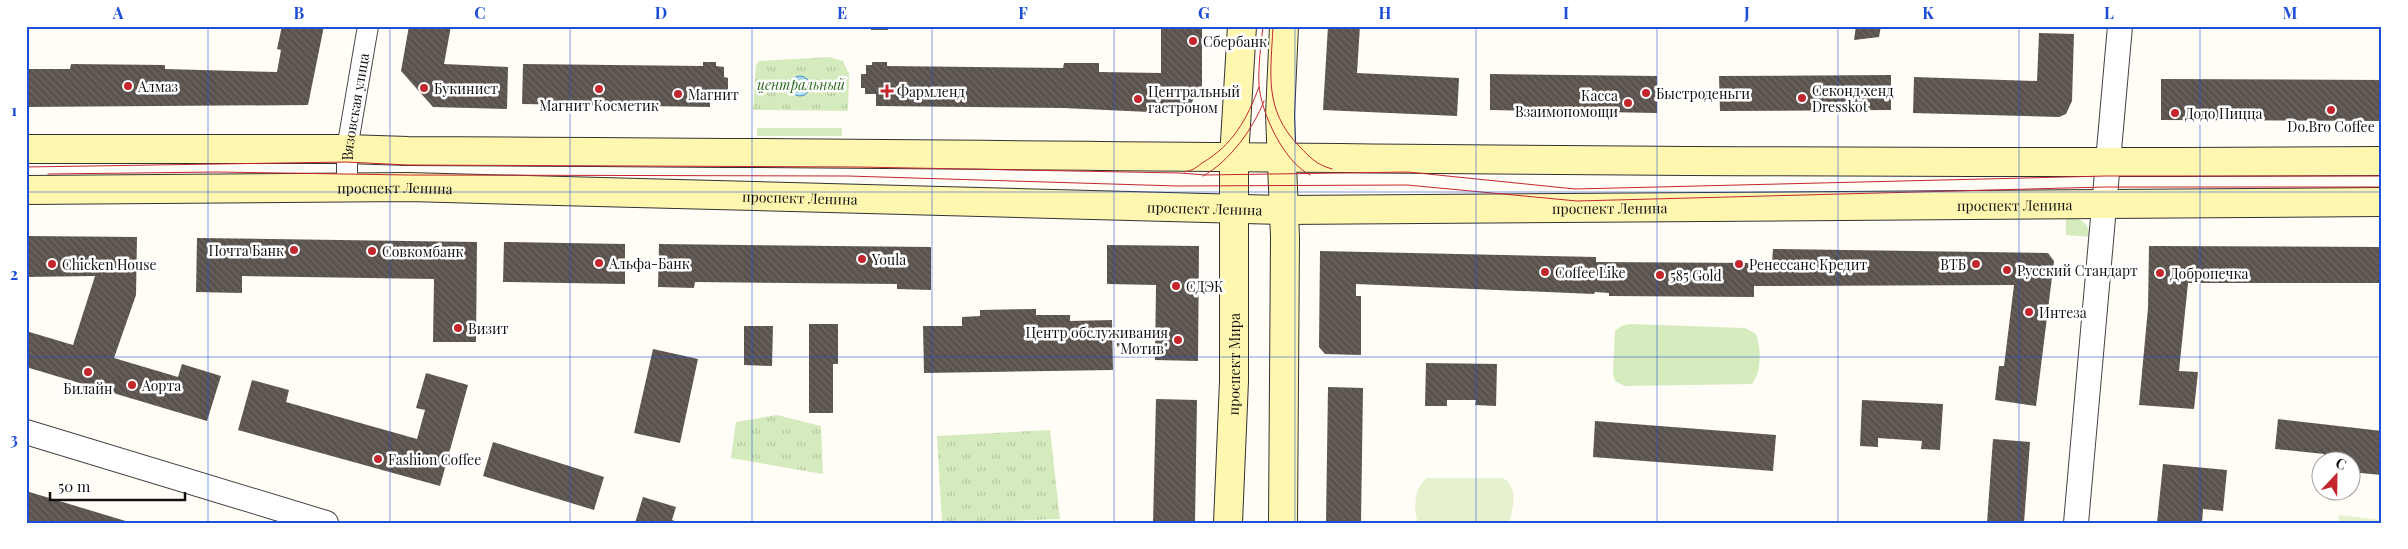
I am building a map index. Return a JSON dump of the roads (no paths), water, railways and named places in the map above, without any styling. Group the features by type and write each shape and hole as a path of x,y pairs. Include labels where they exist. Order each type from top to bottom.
{"main road":[{"name":"проспект Мира","path":"1228,523 1234,381 1234,158 1242,26"},
{"path":"1283,523 1284,210 1281,158 1284,26"},
{"path":"26,150 347,149 1234,158 2108,163 2382,161"},
{"name":"проспект Ленина","path":"26,190 408,187 1284,210 2382,202"}],"street":[{"name":"Вязовская улица","path":"347,187 347,149 368,26"},
{"path":"2076,523 2120,26"},
{"path":"26,432 326,523"}],"water":[{"name":"центральный","path":"796,76 804,76 810,82 810,90 804,96 796,96 790,90 790,82"}],"tram line":[{"path":"1263,26 1259,85 1264,109 1283,148 1300,169 1310,175"},
{"path":"1273,26 1271,75 1274,104 1279,118 1287,132 1307,154 1317,163 1332,169"},
{"path":"1185,172 1194,169 1213,156 1238,130 1259,87"},
{"path":"1203,176 1222,162 1240,143 1254,122 1264,101"},
{"path":"26,167 346,162 408,165 858,167 1205,175 1408,172 1575,189 2106,176 2382,176"},
{"path":"48,174 217,172 408,175 848,176 1177,186 1407,185 1577,201 2105,187 2382,187"}],"place":[{"name":"Сбербанк","path":"1193,41"},
{"name":"Алмаз","path":"128,86"},
{"name":"Букинист","path":"424,88"},
{"name":"Магнит Косметик","path":"599,89"},
{"name":"Фармленд","path":"887,91"},
{"name":"Быстроденьги","path":"1646,93"},
{"name":"Магнит","path":"678,94"},
{"name":"Секонд хенд Dresskot","path":"1802,98"},
{"name":"Центральный гастроном","path":"1138,99"},
{"name":"Касса Взаимопомощи","path":"1628,103"},
{"name":"Do.Bro Coffee","path":"2331,110"},
{"name":"Додо Пицца","path":"2175,113"},
{"name":"Почта Банк","path":"294,250"},
{"name":"Совкомбанк","path":"372,251"},
{"name":"Youla","path":"862,259"},
{"name":"Альфа-Банк","path":"599,263"},
{"name":"Chicken House","path":"52,264"},
{"name":"Ренессанс Кредит","path":"1739,264"},
{"name":"ВТБ","path":"1976,264"},
{"name":"Русский Стандарт","path":"2007,270"},
{"name":"Coffee Like","path":"1545,272"},
{"name":"Добропечка","path":"2160,273"},
{"name":"585 Gold","path":"1660,275"},
{"name":"СДЭК","path":"1176,286"},
{"name":"Интеза","path":"2029,312"},
{"name":"Визит","path":"458,328"},
{"name":"Центр обслуживания \"Мотив\"","path":"1178,340"},
{"name":"Билайн","path":"88,372"},
{"name":"Аорта","path":"132,385"},
{"name":"Fashion Coffee","path":"378,459"}]}
